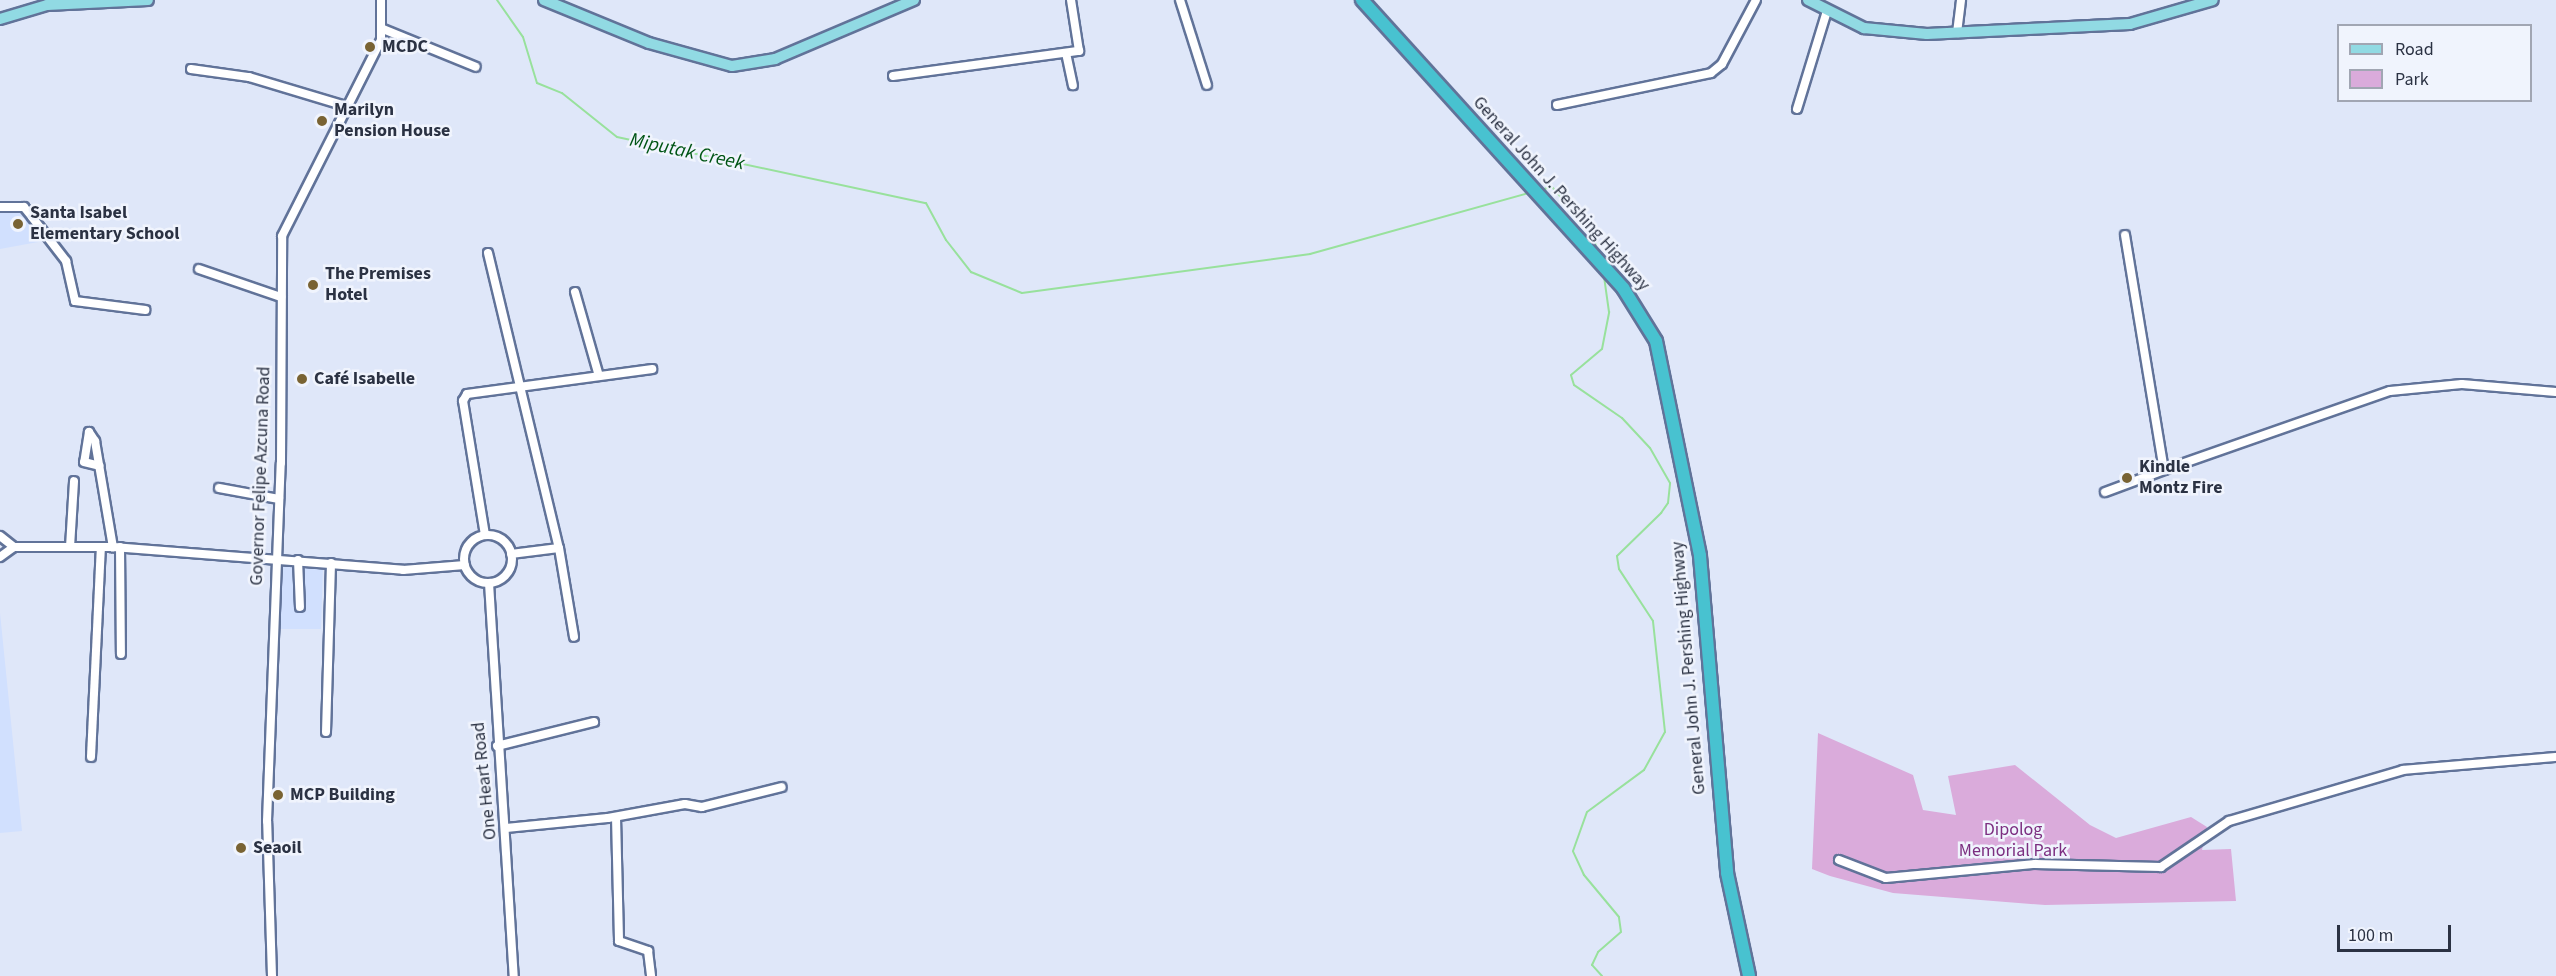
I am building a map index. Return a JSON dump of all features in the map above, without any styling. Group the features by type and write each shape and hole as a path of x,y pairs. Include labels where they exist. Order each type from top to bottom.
{"highway":[{"name":"General John J. Pershing Highway","path":"1362,0 1623,288 1656,341 1700,556 1727,873 1749,976"}],"main road":[{"path":"0,19 47,5 148,0"},
{"path":"544,0 659,46 732,66 775,59 914,0"},
{"path":"1808,0 1849,23 1882,32 1957,33 2130,24 2208,1"}],"street":[{"name":"Governor Felipe Azcuna Road","path":"272,976 267,821 279,499 281,297 287,220 349,108 383,29 381,0"},
{"path":"893,76 1066,53 1081,47 1071,0"},
{"path":"1180,0 1207,85"},
{"path":"1557,105 1711,73 1722,64 1756,0"},
{"path":"1957,33 1961,0"},
{"path":"1797,109 1827,10"},
{"path":"383,29 476,67"},
{"path":"1066,53 1073,85"},
{"path":"191,69 249,77 349,108"},
{"path":"0,207 24,207 32,216 66,261 75,301 145,310"},
{"path":"2125,235 2164,470"},
{"path":"488,253 518,387 559,548 574,637"},
{"path":"199,269 281,297"},
{"path":"575,292 599,376"},
{"path":"486,535 464,398 518,387 652,369"},
{"path":"2105,492 2390,392 2462,384 2556,392"},
{"path":"100,466 116,547 121,654"},
{"path":"70,547 74,481"},
{"path":"219,488 279,499"},
{"path":"486,535 499,538 512,554 507,573 489,583 471,576 465,565 468,545 486,535"},
{"path":"0,536 14,547"},
{"path":"0,557 14,547 116,547 276,557 403,570 465,565"},
{"path":"91,757 101,547"},
{"path":"512,554 559,548"},
{"path":"298,560 300,607"},
{"path":"326,732 331,563"},
{"name":"One Heart Road","path":"489,583 497,746 506,828 514,976"},
{"path":"497,746 594,722"},
{"path":"1839,860 1886,878 2035,864 2161,867 2229,821 2403,770 2556,757"},
{"path":"506,828 616,817 685,804 702,807 782,788"},
{"path":"616,817 619,941 648,951 651,976"}],"shaded area":[{"name":"Santa Isabel Elementary School","path":"0,208 24,209 49,240 0,249"},
{"path":"284,561 323,565 321,629 275,629 277,568 283,568"},
{"path":"0,613 22,831 0,833"}],"green space":[{"name":"Dipolog Memorial Park","path":"1818,733 1913,775 1923,810 1956,815 1948,776 2015,765 2090,825 2116,838 2191,817 2207,827 2202,850 2231,849 2236,901 2045,905 1893,893 1812,869"}],"waterway":[{"name":"Miputak Creek","path":"497,0 523,37 537,83 562,93 617,137 926,203 946,240 971,272 1022,293 1310,254 1528,193"},
{"path":"1544,189 1552,187 1592,232 1597,250"},
{"path":"1602,976 1592,965 1598,952 1621,932 1619,917 1584,875 1573,851 1587,812 1644,770 1665,732 1653,621 1619,569 1617,556 1661,513 1668,503 1670,483 1650,448 1622,418 1574,385 1571,375 1602,349 1609,312 1604,275"}],"place":[{"name":"MCDC","path":"370,47"},
{"name":"Marilyn Pension House","path":"322,121"},
{"name":"Santa Isabel Elementary School","path":"18,224"},
{"name":"The Premises Hotel","path":"313,285"},
{"name":"Café Isabelle","path":"302,379"},
{"name":"Kindle Montz Fire","path":"2127,478"},
{"name":"MCP Building","path":"278,795"},
{"name":"Seaoil","path":"241,848"}]}
